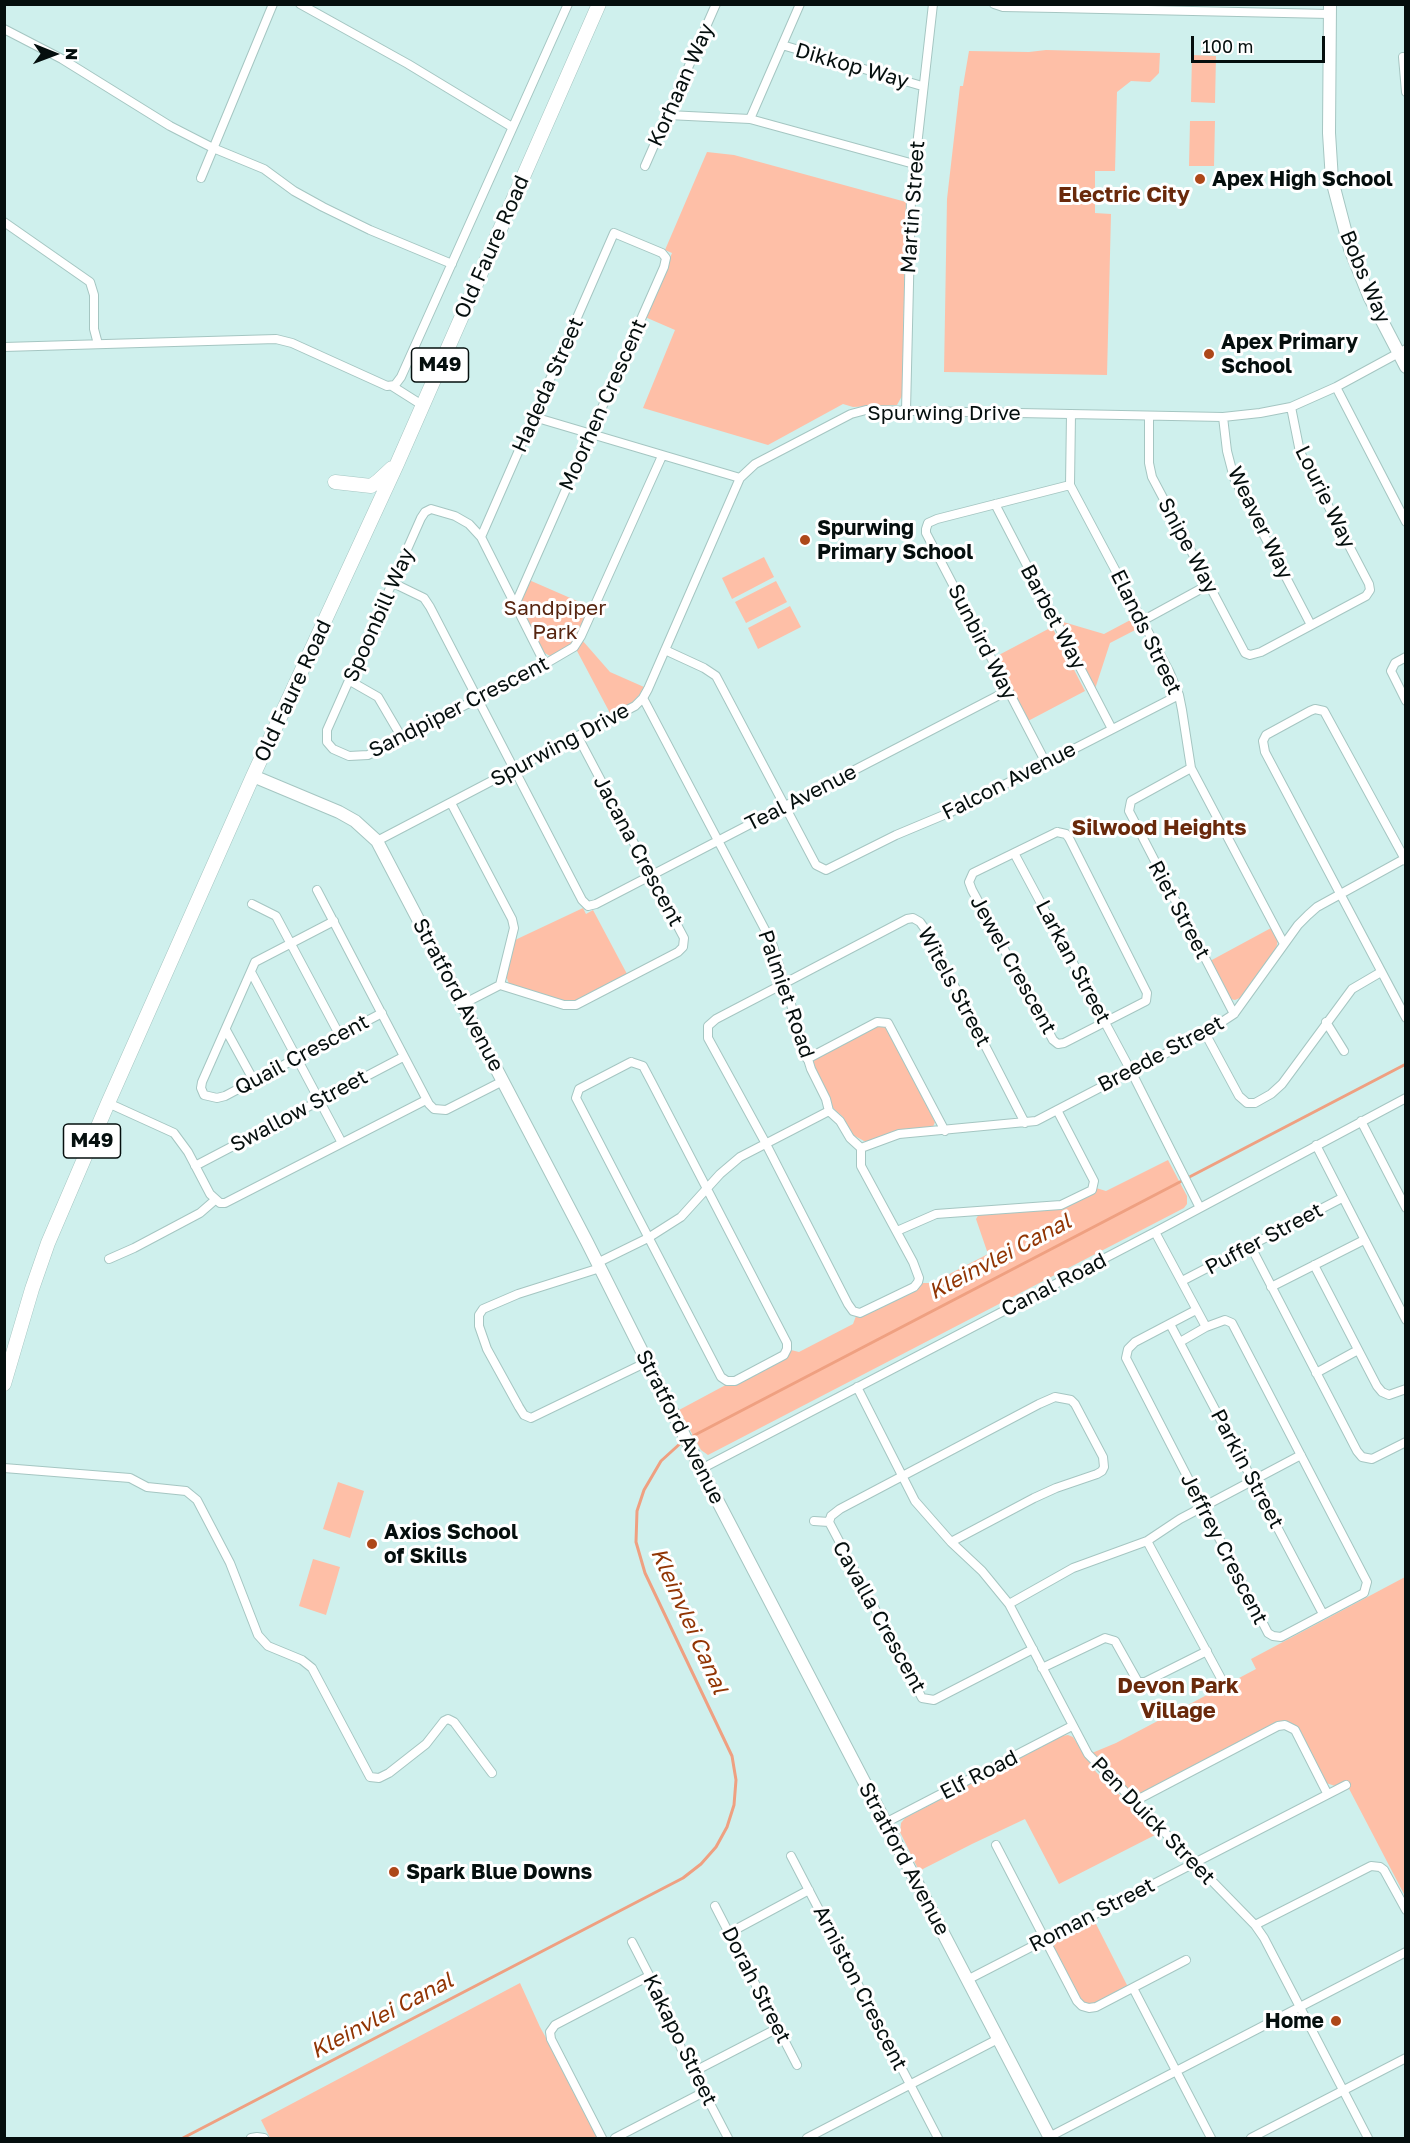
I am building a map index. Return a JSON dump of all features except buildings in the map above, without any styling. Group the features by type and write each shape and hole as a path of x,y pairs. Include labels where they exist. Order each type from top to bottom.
{"main road":[{"name":"Old Faure Road","path":"4,1384 38,1270 108,1103 253,776 397,464 599,4"},
{"path":"335,482 371,486 397,464"}],"street":[{"path":"201,178 273,4"},
{"path":"300,4 408,64 512,127"},
{"path":"392,386 401,377 568,4"},
{"name":"Korhaan Way","path":"645,166 716,4"},
{"path":"750,119 800,4"},
{"name":"Martin Street","path":"906,411 908,262 914,164 933,4"},
{"path":"994,4 1004,7 1329,9"},
{"name":"Bobs Way","path":"1329,9 1329,133 1332,180 1350,249 1369,296 1402,351 1406,367"},
{"path":"4,29 62,60 170,126 213,148 264,169 294,191 370,230 452,264"},
{"name":"Dikkop Way","path":"782,45 922,87"},
{"path":"1403,57 1406,92"},
{"path":"668,115 750,119 914,164"},
{"path":"4,222 90,282 94,295 94,329 98,344"},
{"name":"Hadeda Street","path":"481,537 614,234"},
{"name":"Moorhen Crescent","path":"515,605 665,263 666,258 662,253 614,234"},
{"path":"4,347 276,339 292,343 392,386 422,405"},
{"name":"Spurwing Drive","path":"377,841 578,737 634,706 643,698 740,478 755,464 850,414 866,410 1223,417 1291,407 1336,387 1402,351"},
{"path":"1336,387 1406,522"},
{"name":"Lourie Way","path":"1291,407 1297,442 1303,458 1369,584 1370,593 1311,625"},
{"name":"Elands Street","path":"1071,414 1070,485 1169,672 1179,695 1191,768 1284,944"},
{"name":"Snipe Way","path":"1149,416 1149,463 1152,477 1245,653 1250,655 1261,652 1311,625"},
{"path":"534,417 740,478"},
{"name":"Weaver Way","path":"1223,417 1227,450 1234,478 1311,625"},
{"name":"Sandpiper Crescent","path":"327,730 329,746 349,756 368,755 568,651 581,636 662,456"},
{"path":"995,504 1070,485"},
{"name":"Sunbird Way","path":"995,504 932,520 926,526 926,533 1046,764"},
{"name":"Barbet Way","path":"995,504 1112,729"},
{"name":"Spoonbill Way","path":"327,730 424,512 431,509 437,510 468,524 481,537"},
{"path":"481,537 545,664"},
{"path":"393,583 427,602 514,770"},
{"path":"1142,621 1208,585"},
{"path":"665,650 716,676 785,807"},
{"path":"1406,657 1395,663 1391,671 1406,701"},
{"path":"350,681 378,697 402,738"},
{"name":"Teal Avenue","path":"514,770 584,903 588,906 652,876 1007,691"},
{"name":"Falcon Avenue","path":"785,807 816,865 826,870 896,835 951,812 1179,695"},
{"name":"Palmiet Road","path":"643,698 772,943 807,1059 826,1099 829,1111 840,1120 850,1138 861,1148 861,1166 918,1273 918,1282 914,1287 864,1312 853,1311 765,1142"},
{"path":"1405,859 1326,713 1315,709 1263,737 1265,752 1406,1017"},
{"name":"Jacana Crescent","path":"500,985 572,1006 678,952 683,947 684,938 578,737"},
{"name":"Riet Street","path":"1191,768 1131,801 1129,811 1234,1014"},
{"name":"Stratford Avenue","path":"253,776 339,812 362,827 377,841 1049,2138"},
{"path":"451,803 513,923 514,932 500,985 463,1004"},
{"name":"Jewel Crescent","path":"1057,832 1066,834 1147,993 1146,1001 1106,1023 1064,1043 1055,1042 972,890 969,878 973,873 1057,832"},
{"name":"Larkan Street","path":"1014,853 1106,1023 1199,1205"},
{"name":"Breede Street","path":"861,1148 899,1134 1036,1121 1205,1033 1234,1014 1284,944 1317,907 1405,859"},
{"path":"318,890 426,1100 434,1109 446,1110 503,1081"},
{"path":"252,904 276,916 292,942 340,1036"},
{"name":"Witels Street","path":"785,982 907,919 916,919 925,929 1025,1123"},
{"name":"Quail Crescent","path":"334,921 255,962 202,1082 201,1088 204,1095 217,1098 254,1081 382,1013"},
{"path":"250,972 342,1143"},
{"path":"1205,1033 1239,1096 1250,1104 1277,1090 1352,989 1381,972"},
{"path":"765,1142 707,1032 711,1023 716,1019 785,982"},
{"path":"807,1059 877,1022 888,1023 945,1131"},
{"path":"1326,1022 1344,1051"},
{"path":"226,1030 254,1081"},
{"name":"Swallow Street","path":"195,1166 404,1057"},
{"path":"631,1062 643,1066 707,1190 787,1343 784,1355 735,1381 723,1379 578,1104 576,1093 579,1089 623,1064 631,1062"},
{"path":"108,1103 174,1133 181,1140 215,1200 220,1203 231,1202 426,1100"},
{"name":"Canal Road","path":"701,1469 1155,1232 1199,1205 1405,1100"},
{"path":"897,1232 936,1214 1061,1205 1092,1190 1094,1181 1057,1110"},
{"path":"647,1362 531,1418 524,1415 484,1343 479,1320 480,1312 486,1307 518,1294 598,1265 648,1238 681,1218 730,1165 765,1142 829,1111"},
{"path":"1361,1121 1406,1208"},
{"name":"Puffer Street","path":"1155,1232 1182,1281 1342,1198 1316,1145"},
{"path":"1342,1198 1406,1320"},
{"path":"109,1259 200,1213 215,1200"},
{"path":"1271,1287 1364,1240"},
{"path":"1250,1245 1362,1457 1367,1459 1377,1457 1406,1442"},
{"path":"1314,1265 1372,1379 1382,1392 1389,1395 1406,1389"},
{"path":"1180,1342 1206,1327 1182,1281"},
{"name":"Jeffrey Crescent","path":"1196,1310 1131,1345 1126,1358 1268,1633 1278,1637 1286,1635 1364,1593 1367,1582 1232,1323 1225,1320 1206,1327"},
{"name":"Parkin Street","path":"1170,1324 1323,1614"},
{"path":"1316,1373 1358,1350"},
{"name":"Pen Duick Street","path":"857,1387 915,1501 951,1542 982,1571 1009,1604 1072,1726 1094,1762 1255,1925 1368,2139"},
{"name":"Cavalla Crescent","path":"951,1542 1034,1498 1102,1471 1103,1457 1075,1404 1067,1398 1055,1398 840,1509 831,1516 829,1522 922,1698 928,1701 934,1700 1033,1649"},
{"path":"1009,1604 1073,1568 1147,1541 1180,1519 1301,1455"},
{"path":"4,1468 130,1478 147,1487 186,1491 197,1500 230,1563 258,1635 268,1646 302,1660 312,1668 370,1777 379,1778 389,1773 426,1744 448,1719 453,1722 492,1773"},
{"name":"Cavalla Crescent","path":"814,1521 829,1522"},
{"path":"1147,1541 1223,1682"},
{"path":"1042,1668 1105,1638 1115,1641 1138,1682 1145,1682 1207,1652"},
{"path":"1133,1802 1278,1726 1285,1725 1295,1730 1327,1793"},
{"name":"Elf Road","path":"885,1823 1072,1726"},
{"name":"Roman Street","path":"967,1980 1346,1785"},
{"path":"996,1845 1077,2001 1082,2006 1096,2007 1186,1960"},
{"name":"Arniston Crescent","path":"791,1856 938,2139"},
{"path":"1255,1925 1371,1866 1384,1870 1406,1910"},
{"name":"Arniston Crescent","path":"729,1933 809,1890"},
{"name":"Dorah Street","path":"715,1906 796,2065"},
{"name":"Kakapo Street","path":"632,1942 664,2004 681,2048 728,2139"},
{"path":"1049,2138 1406,1952"},
{"path":"602,2139 551,2039 550,2032 555,2025 649,1976"},
{"path":"1133,1988 1211,2139"},
{"path":"693,2072 778,2028"},
{"path":"807,2139 998,2039"},
{"path":"1251,2139 1406,2058"},
{"path":"615,2139 704,2092"},
{"path":"252,2138 264,2139"}],"green space":[{"path":"1046,50 1160,53 1159,73 1150,82 1131,81 1117,92 1115,171 1095,171 1095,213 1111,214 1107,375 944,372 947,199 960,86 963,86 969,51"},
{"path":"1192,55 1216,56 1215,103 1191,102"},
{"path":"1190,121 1215,121 1214,166 1189,166"},
{"path":"707,152 734,155 906,202 902,396 897,405 853,407 843,404 768,445 643,408 675,330 645,317 672,253 665,250"},
{"path":"764,557 774,577 732,599 722,578"},
{"name":"Sandpiper Park","path":"529,580 591,607 570,646 550,656 543,652 519,607"},
{"path":"776,581 787,602 746,623 735,602"},
{"path":"790,606 801,627 758,649 748,628"},
{"path":"1136,617 1141,627 1110,643 1095,689 1060,621 1104,634"},
{"path":"1052,627 1085,691 1028,721 995,657"},
{"path":"582,640 610,672 644,687 629,706 611,715 576,649"},
{"path":"583,908 586,914 593,910 627,974 577,1001 565,1002 509,984 506,976 515,940"},
{"path":"1271,928 1278,940 1276,949 1240,998 1230,999 1210,961"},
{"path":"879,1025 885,1025 935,1122 933,1127 895,1131 871,1141 864,1141 853,1135 843,1117 832,1107 813,1062 816,1058"},
{"path":"1168,1160 1187,1196 1187,1204 1184,1208 708,1455 701,1450 679,1410 791,1350 799,1352 853,1324 856,1316 859,1317 921,1283 932,1283 988,1254 976,1219 979,1214 1064,1208 1096,1188 1106,1191"},
{"path":"338,1482 364,1491 350,1538 323,1529"},
{"path":"313,1559 340,1567 326,1615 299,1606"},
{"path":"1405,1577 1405,1896 1346,1783 1335,1786 1326,1783 1289,1722 1141,1793 1129,1792 1092,1753 1116,1743 1256,1669 1251,1659"},
{"path":"1062,1736 1073,1737 1096,1772 1159,1833 1059,1884 1025,1819 919,1871 900,1832 901,1823 905,1818"},
{"path":"1093,1918 1128,1987 1095,2004 1088,2005 1080,2000 1052,1945 1053,1939"},
{"path":"520,1983 540,2027 602,2138 270,2138 261,2120"}],"waterway":[{"name":"Kleinvlei Canal","path":"689,1438 1406,1064"},
{"name":"Kleinvlei Canal","path":"183,2138 683,1878 701,1864 716,1847 727,1827 734,1805 736,1780 732,1756 645,1573 636,1542 637,1511 644,1490 661,1461 683,1441"}],"place":[{"name":"Apex High School","path":"1200,179"},
{"name":"Apex Primary School","path":"1209,354"},
{"name":"Spurwing Primary School","path":"805,540"},
{"name":"Axios School of Skills","path":"372,1544"},
{"name":"Spark Blue Downs","path":"394,1872"},
{"name":"Home","path":"1336,2021"}],"district":[{"name":"Electric City","path":"1124,195"},
{"name":"Silwood Heights","path":"1159,828"},
{"name":"Devon Park Village","path":"1178,1698"}]}
